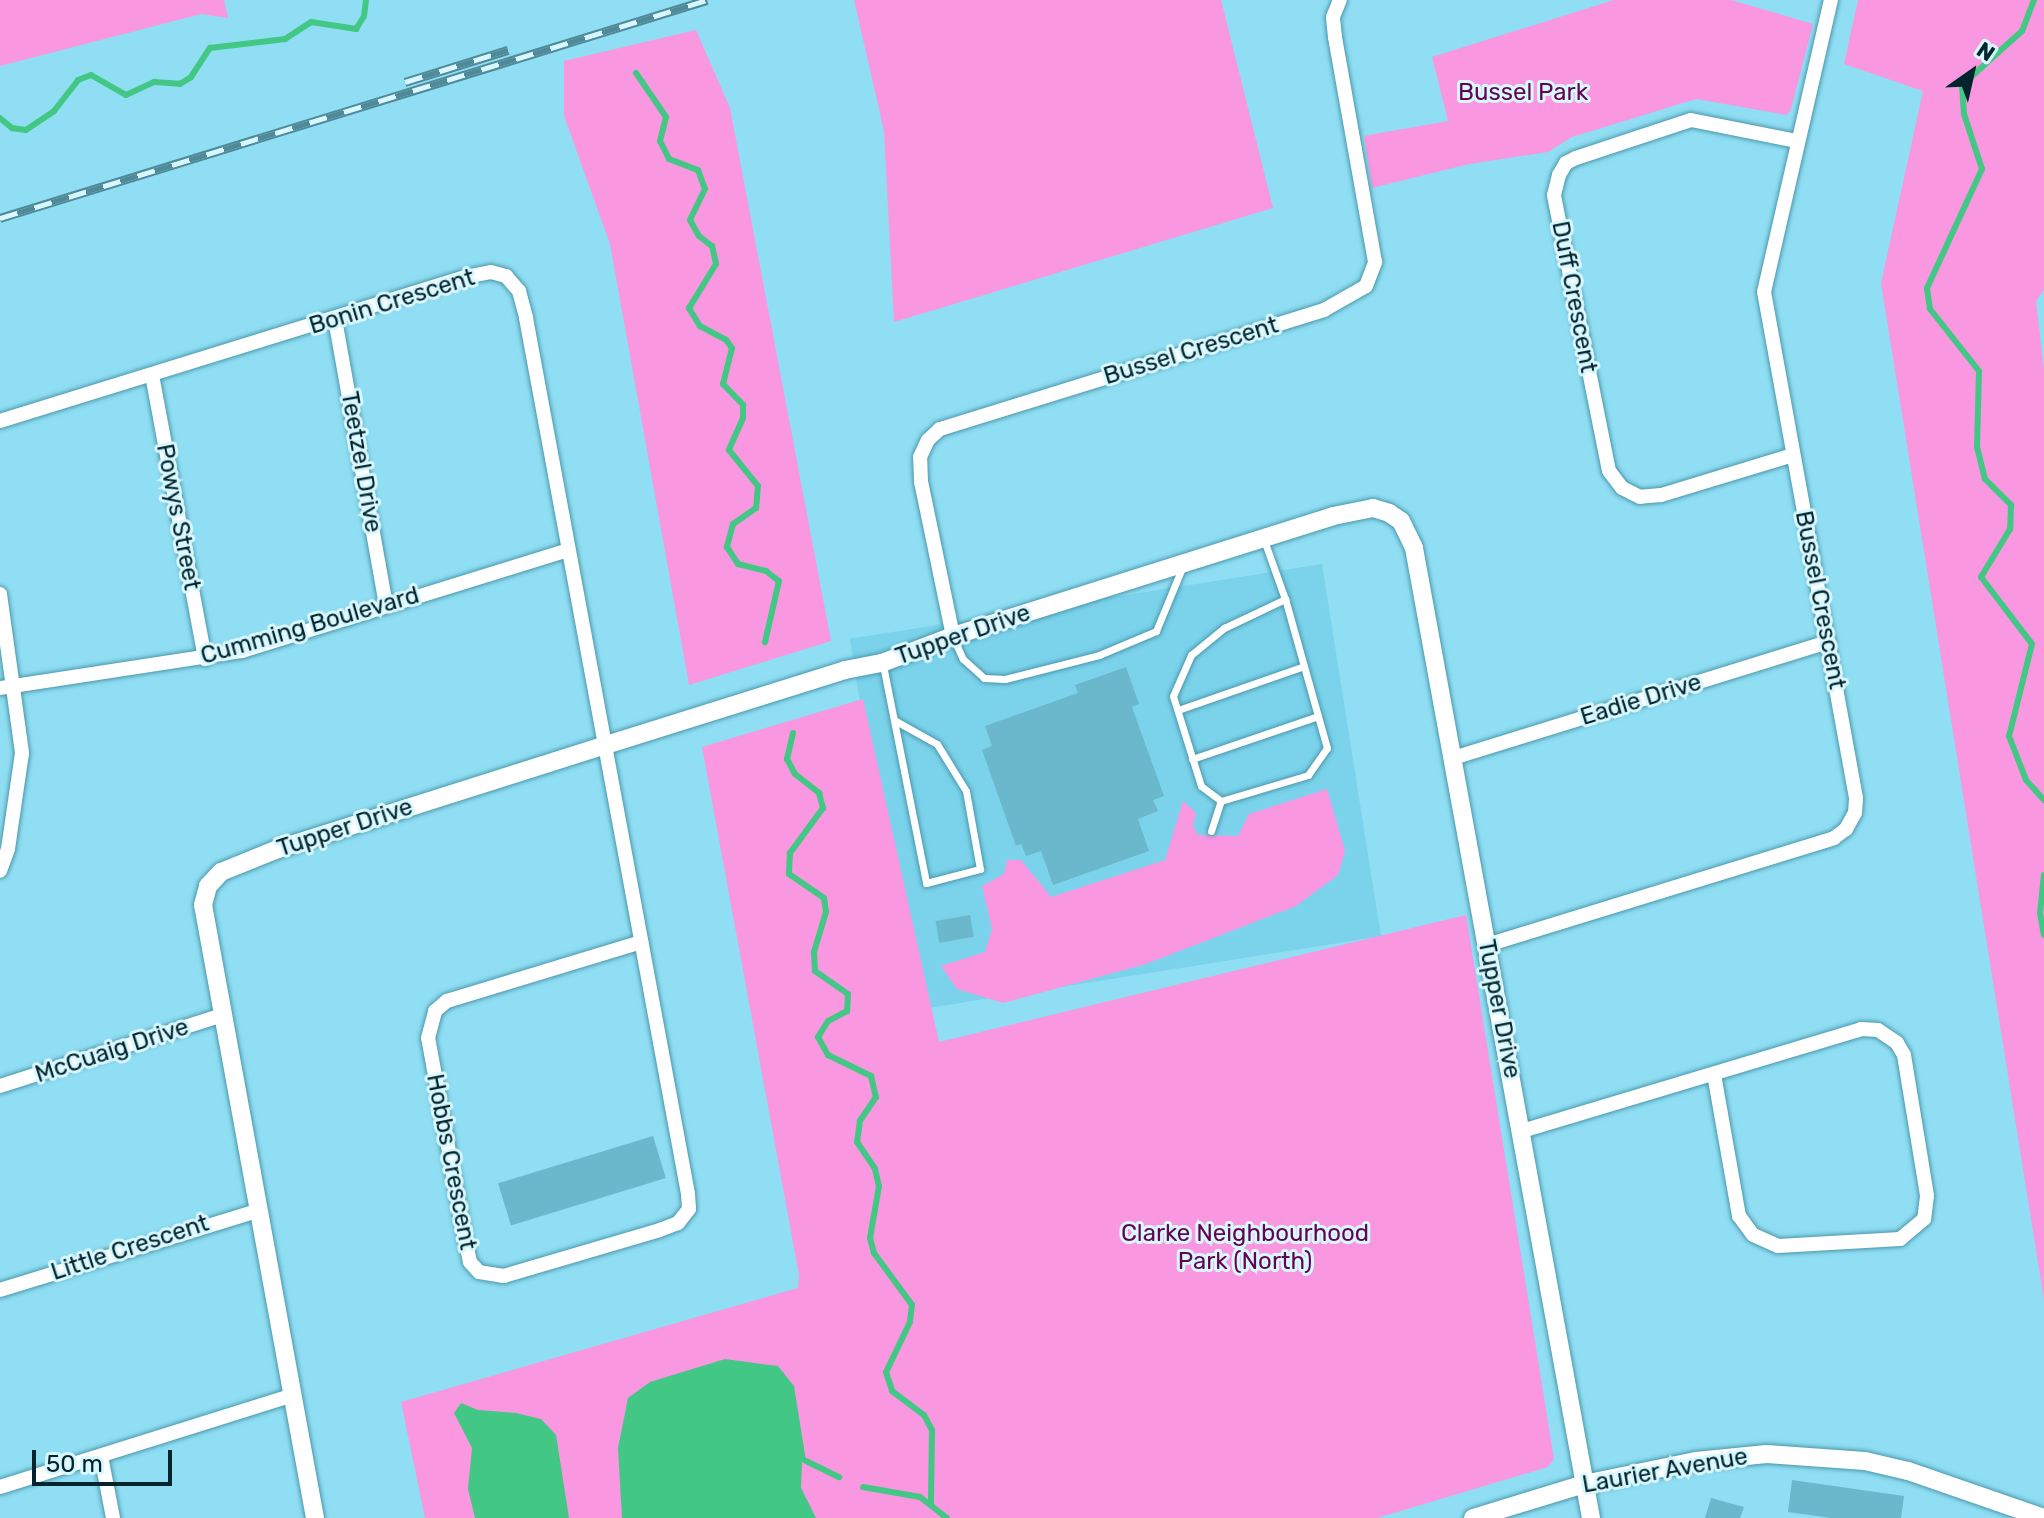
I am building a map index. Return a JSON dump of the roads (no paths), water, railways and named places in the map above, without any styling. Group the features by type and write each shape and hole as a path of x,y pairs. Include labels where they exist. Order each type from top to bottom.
{"street":[{"name":"Bussel Crescent","path":"953,636 921,482 920,457 928,440 940,429 1324,310 1366,286 1375,262 1334,27 1333,17 1340,0"},
{"name":"Bussel Crescent","path":"1487,945 1834,838 1846,829 1855,813 1856,798 1764,292 1796,141 1831,0"},
{"name":"Duff Crescent","path":"1793,455 1661,495 1640,497 1622,488 1609,471 1554,195 1566,163 1691,120 1796,141"},
{"name":"Bonin Crescent","path":"0,421 465,277 491,272 506,276 519,291 526,318 606,745"},
{"name":"Teetzel Drive","path":"335,319 386,606"},
{"name":"Powys Street","path":"152,375 205,659"},
{"name":"Tupper Drive","path":"315,1518 203,905 208,886 221,872 238,862 606,745 845,670 882,663 953,636 1356,509 1373,508 1401,521 1414,548 1591,1518"},
{"name":"Cumming Boulevard","path":"0,688 242,651 568,550"},
{"path":"0,594 15,684 22,753 8,849 0,871"},
{"name":"Eadie Drive","path":"1453,758 1828,642"},
{"name":"Hobbs Crescent","path":"606,745 689,1209 678,1223 646,1234 504,1276 479,1272 470,1262 428,1038 435,1011 447,1001 641,942"},
{"name":"McCuaig Drive","path":"0,1086 223,1015"},
{"path":"1522,1131 1861,1029 1888,1036 1904,1055 1927,1196 1924,1219 1900,1239 1778,1246 1753,1235 1739,1216 1714,1074"},
{"name":"Little Crescent","path":"0,1290 260,1210"},
{"path":"0,1487 293,1395"},
{"name":"Laurier Avenue","path":"1473,1518 1584,1484 1732,1456 1803,1454 1865,1461 1908,1471 1999,1506 2044,1518"},
{"path":"101,1456 113,1518"}],"lane":[{"path":"1221,801 1308,775 1327,748 1285,599 1263,538"},
{"path":"953,636 963,659 984,678 1005,679 1099,655 1156,631 1184,563"},
{"path":"1221,801 1201,786 1173,696 1191,655 1224,628 1285,599"},
{"path":"882,663 926,883 980,869 966,791 937,744 894,720"},
{"path":"1178,710 1304,666"},
{"path":"1192,759 1318,716"},
{"path":"1211,831 1221,801"}],"waterway":[{"path":"0,118 12,128 26,130 54,111 78,80 91,75 126,95 154,82 180,84 191,77 210,48 285,39 311,22 356,29 364,16 366,0"},
{"path":"2034,0 2022,31 1962,85 1964,114 1982,169 1927,288 1930,309 1979,371 1977,447 1985,479 2011,505 2010,529 1981,577 2032,644 2009,736 2026,780 2044,800"},
{"path":"636,73 666,117 660,141 669,159 698,170 705,189 690,220 699,236 712,246 716,264 689,308 700,326 726,340 732,348 723,384 743,405 743,418 729,450 758,486 756,508 733,524 727,547 738,564 766,571 779,581 765,642"},
{"path":"793,733 787,759 795,774 819,793 823,808 790,853 789,874 824,898 826,912 814,952 815,971 848,994 847,1011 828,1021 818,1037 828,1055 871,1076 876,1097 860,1121 857,1142 875,1169 879,1186 870,1238 874,1253 912,1305 910,1322 886,1372 892,1391 924,1415 932,1430 931,1503"},
{"path":"2044,875 2040,913 2044,935"},
{"path":"806,1461 839,1477"},
{"path":"863,1487 920,1497 947,1518"}],"railway":[{"path":"0,218 707,0"},
{"path":"405,82 508,50"}],"park label":[{"name":"Bussel Park","path":"1523,93"},
{"name":"Clarke Neighbourhood Park (North)","path":"1245,1248"}]}
